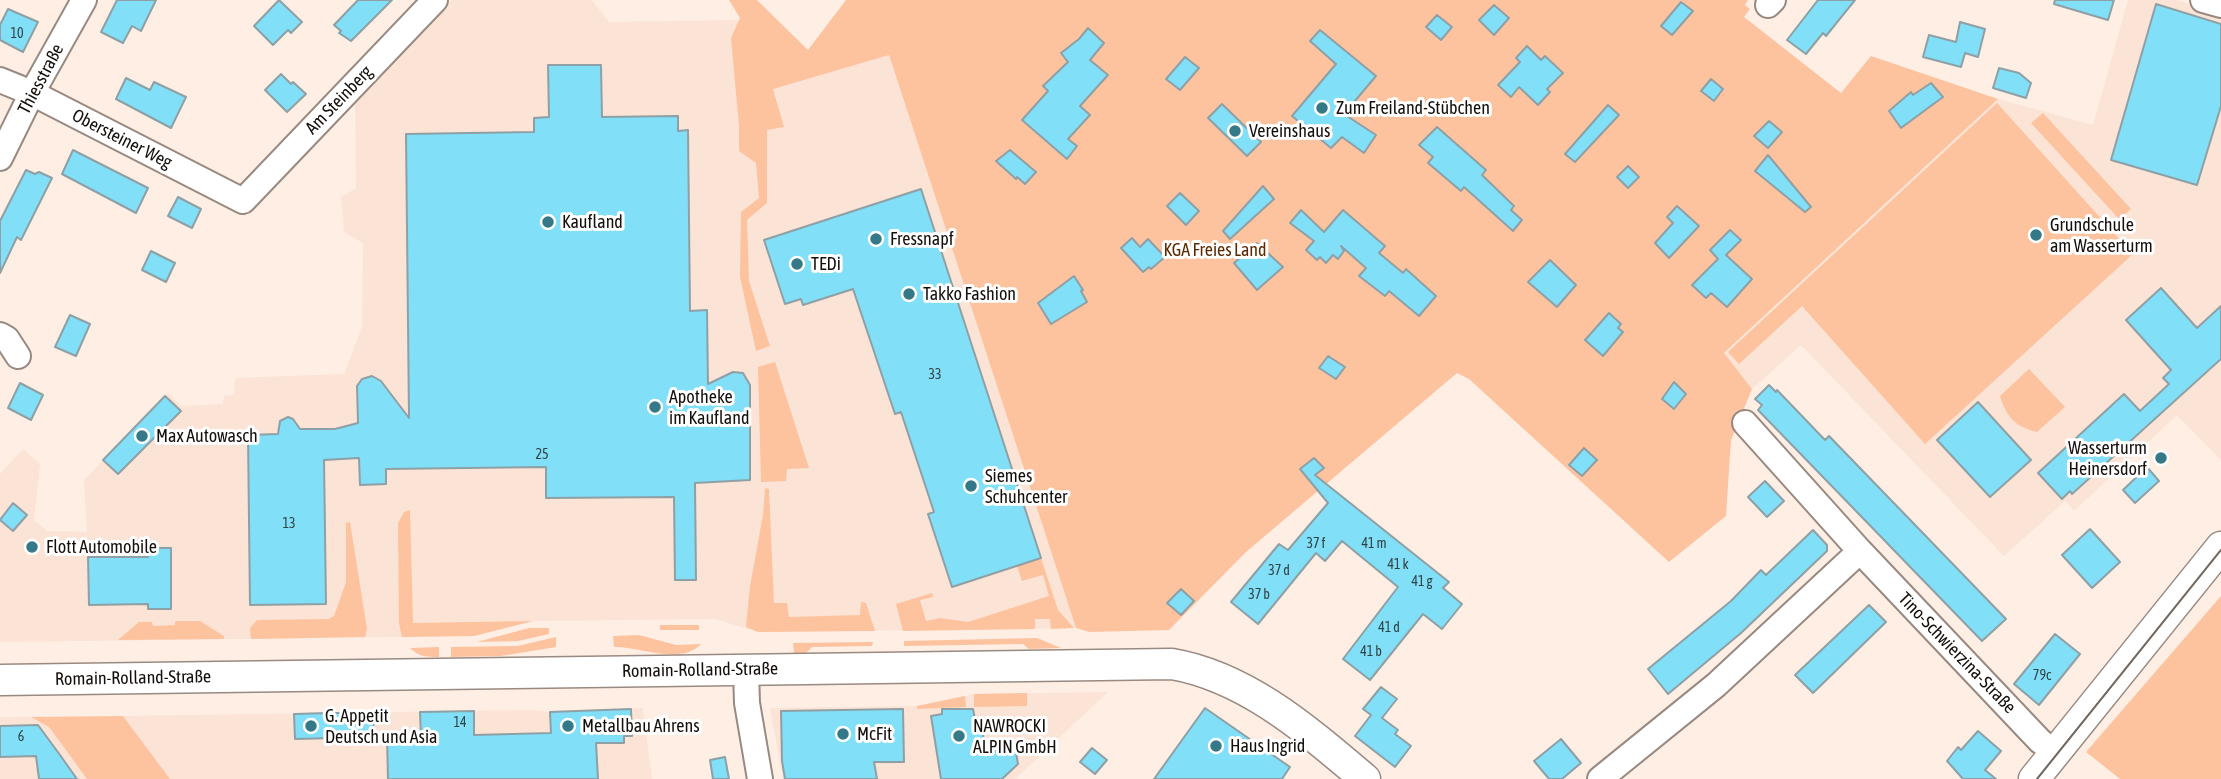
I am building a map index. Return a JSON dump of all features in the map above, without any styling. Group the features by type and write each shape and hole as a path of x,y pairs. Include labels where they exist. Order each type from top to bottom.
{"main road":[{"path":"2034,779 2221,547"},
{"name":"Romain-Rolland-Straße","path":"0,680 1132,664 1186,667 1227,680 1250,692 1360,778"}],"street":[{"name":"Thiesstraße","path":"0,159 32,93 84,0"},
{"name":"Am Steinberg","path":"243,201 435,0"},
{"path":"2203,0 2221,5"},
{"name":"Obersteiner Weg","path":"0,80 32,93 243,201"},
{"path":"0,335 7,338 18,356"},
{"name":"Tino-Schwierzina-Straße","path":"1745,423 1860,551 2040,741 2056,753"},
{"path":"1600,779 1716,685 1860,551"},
{"path":"746,670 747,703 760,779"}],"shaded area":[{"path":"452,0 592,0 609,22 737,20 808,50 845,2 882,34 1076,628 758,632 715,619 533,621 474,636 0,642 0,474 23,449 40,464 34,520 47,531 87,532 84,480 168,393 181,406 223,404 224,396 234,395 235,378 344,374 362,327 363,243 344,232 341,197 356,188 355,96"},
{"name":"Grundschule am Wasserturm","path":"2128,0 2176,0 2221,13 2221,460 2177,415 2074,511 2065,501 2004,556 1801,345 1752,389 1724,354 1998,99 2093,125"},
{"path":"1108,692 1015,779 783,779 770,708 917,706 974,694"},
{"path":"643,708 652,779 170,779 123,716 531,710 550,712"},
{"path":"0,717 31,717 49,727 87,779 0,779"}],"green space":[{"name":"KGA Freies Land","path":"729,0 757,0 808,50 846,0 1748,0 1745,5 1750,9 1744,17 1841,93 1871,56 1998,99 1724,353 1752,389 1731,440 1726,516 1669,562 1469,379 1457,373 1246,552 1169,630 1089,632 1076,628 889,55 773,89 784,127 767,130 767,203 747,220 749,281 770,346 756,351 740,277 741,212 759,198 756,163 739,151 731,38 740,18"},
{"path":"1997,103 2133,254 1925,444 1802,306 1739,364 1728,352"},
{"path":"2043,113 2131,209 2119,219 2031,123"},
{"path":"775,362 809,468 787,469 786,481 761,482 758,367"},
{"path":"2029,369 2065,407 2037,432 2013,420 2005,410 2000,396"},
{"path":"765,488 769,489 774,603 787,603 789,617 860,615 861,602 866,603 875,631 758,632 746,627"},
{"path":"410,510 413,623 533,621 474,636 402,637 399,623 398,523 404,512"},
{"path":"350,522 367,629 365,637 251,639 250,628 257,620 328,619 334,616 346,582 346,523"},
{"path":"1041,558 1058,610 1074,628 1051,629 1050,619 1035,619 1035,629 903,631 896,604 932,593 933,597 920,600 926,621 940,618 968,622 1049,596 1043,575 1022,581 1017,566"},
{"path":"2221,596 2221,779 2120,779 2086,752"},
{"path":"175,621 200,621 224,636 224,639 118,640 139,622 152,622 153,626 175,625"},
{"path":"660,625 699,625 699,630 660,630"},
{"path":"529,628 549,628 549,634 518,641 477,642"},
{"path":"639,635 676,645 701,644 682,654 614,647 613,636"},
{"path":"556,637 556,647 501,656 451,657 451,647 518,646"},
{"path":"1037,638 1061,648 1029,649 1023,644 904,646 904,641"},
{"path":"873,642 872,646 812,647 806,653 794,653 793,643"},
{"path":"439,647 439,657 423,656 410,648"},
{"path":"1027,693 1027,706 974,707 974,694"},
{"path":"965,696 966,707 917,709 917,706"},
{"path":"123,716 170,779 87,779 49,727 31,717"}],"building":[{"path":"117,0 156,0 141,31 132,26 123,43 101,32"},
{"path":"279,0 302,22 291,33 288,30 273,45 254,26"},
{"path":"358,0 392,0 351,41 339,33 341,31 334,25"},
{"path":"1818,0 1855,0 1826,36 1823,33 1806,54 1787,40"},
{"path":"2055,0 2114,0 2108,20 2054,4"},
{"path":"1681,2 1693,11 1672,35 1661,26"},
{"path":"2156,4 2221,24 2221,106 2197,185 2111,160"},
{"path":"1494,5 1509,18 1494,35 1479,20"},
{"path":"8,9 38,22 23,52 0,40 0,25"},
{"path":"1437,15 1452,27 1441,40 1426,27"},
{"path":"1960,22 1985,29 1978,57 1965,53 1961,67 1923,57 1929,35 1956,42"},
{"path":"1088,28 1104,43 1090,60 1108,75 1080,106 1090,115 1068,139 1077,146 1067,159 1022,120 1048,91 1043,86 1068,62 1061,53"},
{"path":"1320,30 1376,76 1344,114 1376,135 1364,153 1342,137 1331,148 1292,116 1336,64 1310,41"},
{"path":"1527,46 1541,60 1545,56 1563,73 1547,89 1550,92 1538,105 1519,87 1511,97 1498,85 1520,62 1516,58"},
{"path":"1185,57 1199,68 1180,90 1166,79"},
{"name":"Kaufland","path":"548,65 601,65 602,117 678,116 678,131 688,130 690,311 707,310 708,384 733,372 743,373 750,385 750,480 695,483 696,580 675,580 674,497 546,498 546,467 386,469 386,484 360,485 359,458 324,460 326,604 250,605 248,435 278,434 280,421 288,417 293,419 300,429 335,429 358,423 357,386 362,379 372,376 381,381 409,418 406,134 534,132 534,118 549,117"},
{"path":"1999,68 2019,73 2031,83 2026,98 1993,88"},
{"path":"281,74 306,94 287,112 265,90"},
{"path":"126,78 150,90 154,82 186,97 171,128 116,99"},
{"path":"1711,79 1723,89 1714,101 1701,91"},
{"path":"1931,83 1943,97 1901,128 1889,111 1911,92 1913,95"},
{"name":"Vereinshaus","path":"1222,104 1261,142 1247,156 1208,118"},
{"path":"1608,105 1619,115 1575,162 1565,154"},
{"path":"1769,121 1782,132 1768,148 1754,136"},
{"path":"1437,127 1486,170 1482,175 1514,206 1511,210 1522,220 1513,231 1464,187 1461,191 1428,163 1433,157 1419,145"},
{"path":"73,150 148,188 136,213 62,174"},
{"path":"1010,150 1036,172 1025,184 996,161"},
{"path":"1768,155 1811,207 1805,212 1755,171"},
{"path":"1628,166 1639,177 1628,188 1617,177"},
{"path":"26,170 52,178 21,240 17,237 0,273 0,221"},
{"path":"1263,186 1274,199 1230,239 1223,231"},
{"path":"921,189 1041,558 952,587 928,514 934,512 901,412 895,414 853,289 803,305 801,299 785,304 764,240"},
{"path":"1180,193 1199,211 1186,225 1167,206"},
{"path":"178,197 201,209 192,228 168,216"},
{"path":"1677,206 1699,226 1669,258 1655,243 1673,223 1667,217"},
{"path":"1301,210 1324,232 1343,210 1385,246 1379,253 1403,273 1406,269 1436,296 1419,316 1389,291 1385,296 1359,276 1366,268 1341,246 1344,251 1338,259 1333,255 1326,263 1320,257 1317,260 1306,250 1314,241 1290,223"},
{"path":"1730,230 1741,240 1726,255 1752,279 1727,307 1711,293 1706,298 1692,285 1718,259 1710,250"},
{"path":"1132,238 1140,247 1148,239 1165,257 1143,272 1121,248"},
{"path":"1257,243 1283,267 1257,290 1234,263"},
{"path":"151,251 175,263 166,282 142,270"},
{"path":"1550,260 1576,285 1557,307 1528,282"},
{"path":"1074,276 1087,302 1051,324 1038,303"},
{"path":"2161,288 2197,328 2221,306 2221,359 2072,494 2070,491 2062,499 2038,473 2124,394 2140,411 2169,384 2163,378 2171,370 2126,320"},
{"path":"1609,313 1621,324 1618,328 1623,332 1603,356 1585,340"},
{"path":"70,315 90,324 76,356 55,347"},
{"path":"1328,356 1345,367 1336,379 1319,368"},
{"path":"1674,382 1686,394 1674,409 1662,399"},
{"path":"20,383 43,395 31,420 8,408"},
{"path":"1769,385 1825,440 1829,436 2006,619 1982,641 1758,410 1762,405 1755,399"},
{"name":"Max Autowasch","path":"165,396 181,411 118,474 103,460"},
{"path":"1978,402 2031,460 1990,497 1937,440"},
{"path":"1584,448 1597,460 1582,476 1569,465"},
{"path":"1314,458 1324,468 1315,475 1449,582 1443,588 1462,604 1442,629 1423,614 1370,680 1343,659 1398,587 1342,541 1325,561 1316,553 1258,624 1231,602 1279,544 1288,550 1328,503 1300,469"},
{"path":"2147,467 2159,481 2135,503 2123,490"},
{"path":"1765,481 1784,501 1767,517 1748,497"},
{"path":"13,503 27,515 13,531 0,520"},
{"path":"2090,529 2120,562 2092,588 2062,555"},
{"path":"1813,530 1827,545 1827,551 1741,633 1668,694 1648,669 1731,601 1761,570 1766,575"},
{"path":"148,548 171,548 171,609 148,609 148,604 89,605 88,557 148,557"},
{"path":"1181,589 1194,601 1181,615 1167,603"},
{"path":"1869,605 1886,622 1813,693 1795,675"},
{"path":"2055,634 2080,654 2039,705 2014,684"},
{"path":"1381,687 1397,699 1382,718 1398,730 1395,734 1411,746 1395,767 1355,736 1371,715 1363,709"},
{"name":"Haus Ingrid","path":"1205,708 1290,767 1282,779 1154,779"},
{"path":"631,709 632,736 624,736 624,743 596,743 598,779 388,779 387,737 421,736 420,712 474,711 474,735 551,733 550,712"},
{"name":"McFit","path":"903,709 904,762 874,762 877,779 785,779 781,711"},
{"name":"NAWROCKI ALPIN GmbH","path":"942,709 973,709 976,724 981,723 986,752 1015,747 1018,764 1002,779 941,779 931,716 942,714"},
{"path":"373,713 374,737 295,739 294,714"},
{"path":"38,725 77,779 39,779 36,756 0,757 0,726"},
{"path":"1978,731 2001,751 1985,770 1996,779 1963,779 1947,761 1958,747 1961,750"},
{"path":"1561,739 1581,763 1562,779 1549,779 1534,761"},
{"path":"1092,748 1107,760 1095,774 1080,762"},
{"path":"725,757 729,779 713,779 710,760"}],"tram line":[{"path":"2037,779 2221,550"}],"place":[{"name":"Zum Freiland-Stübchen","path":"1322,108"},
{"name":"Vereinshaus","path":"1235,131"},
{"name":"Kaufland","path":"548,222"},
{"name":"Grundschule am Wasserturm","path":"2036,235"},
{"name":"Fressnapf","path":"876,239"},
{"name":"TEDi","path":"797,264"},
{"name":"Takko Fashion","path":"909,294"},
{"name":"Apotheke im Kaufland","path":"655,407"},
{"name":"Max Autowasch","path":"142,436"},
{"name":"Wasserturm Heinersdorf","path":"2161,458"},
{"name":"Siemes Schuhcenter","path":"971,486"},
{"name":"Flott Automobile","path":"32,547"},
{"name":"G. Appetit Deutsch und Asia","path":"311,726"},
{"name":"Metallbau Ahrens","path":"568,726"},
{"name":"McFit","path":"843,734"},
{"name":"NAWROCKI ALPIN GmbH","path":"959,736"},
{"name":"Haus Ingrid","path":"1216,746"}]}
